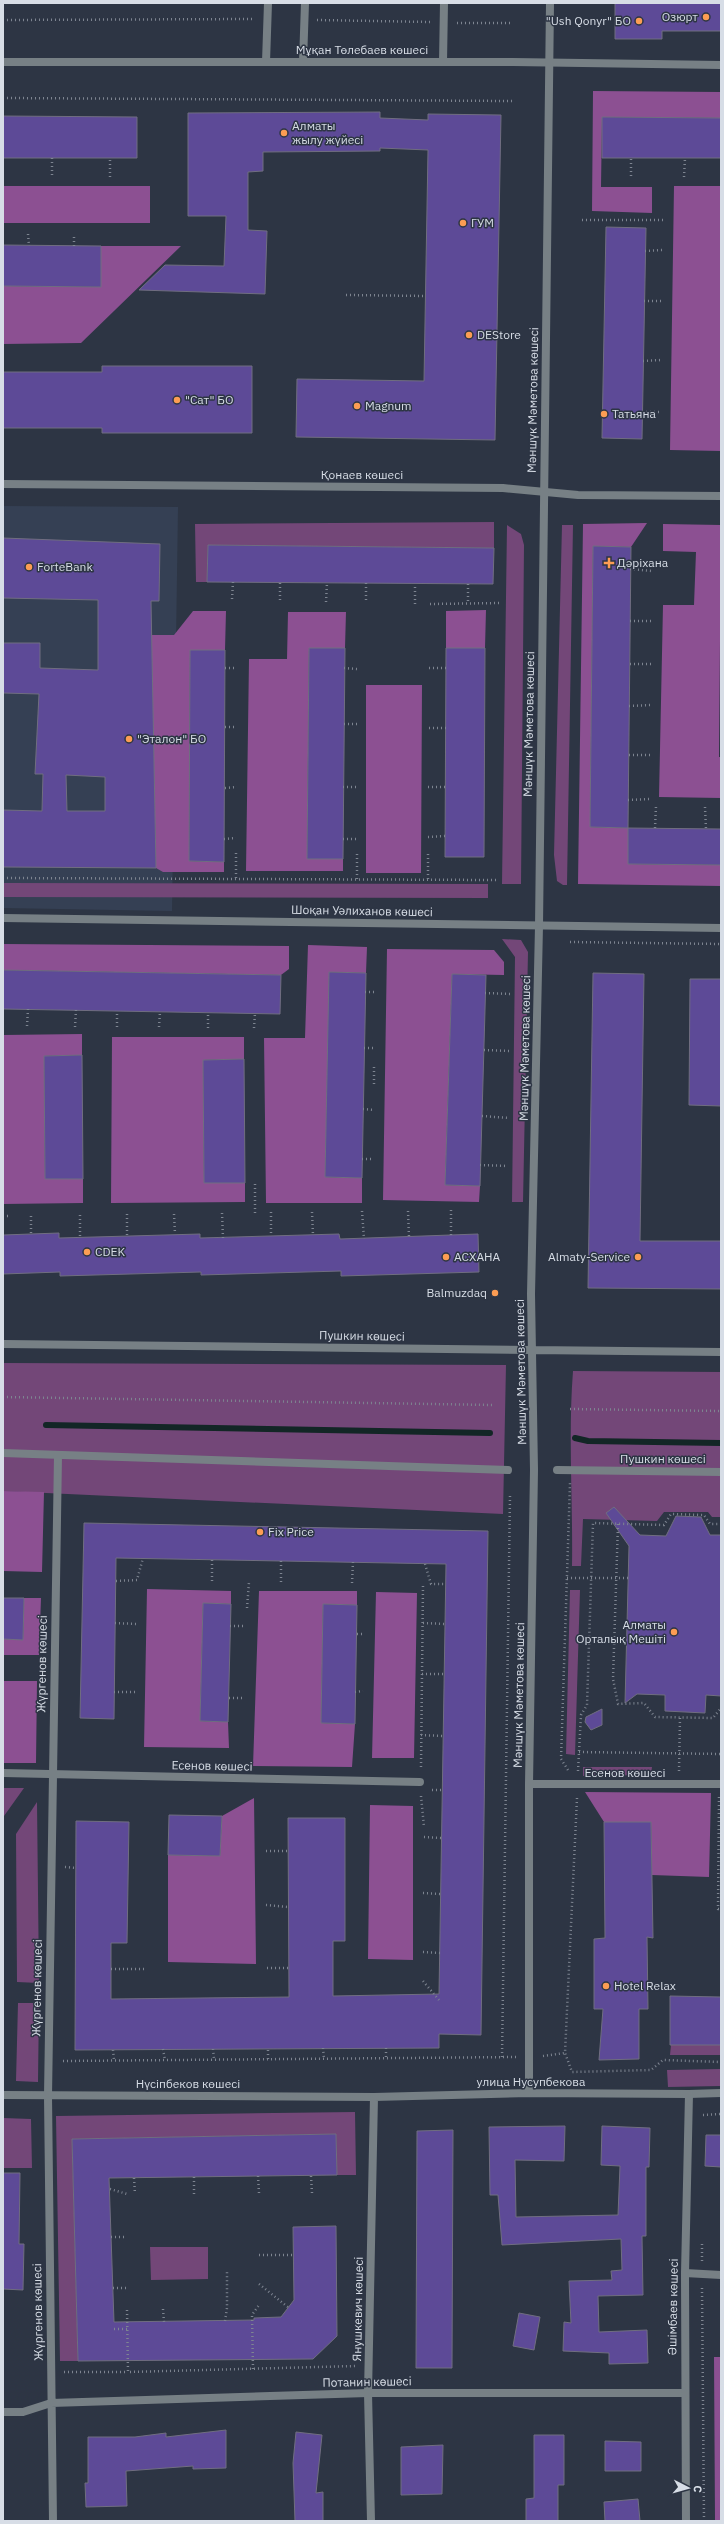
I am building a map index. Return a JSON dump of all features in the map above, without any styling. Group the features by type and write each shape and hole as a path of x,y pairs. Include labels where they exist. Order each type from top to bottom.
{"street":[{"path":"266,62 268,3"},
{"path":"303,62 304,3"},
{"path":"443,62 444,3"},
{"name":"Мәншүк Мәметова көшесі","path":"529,2093 529,1784 534,1483 531,1350 539,926 550,3"},
{"name":"Мұқан Төлебаев көшесі","path":"3,62 443,62 721,65"},
{"name":"Қонаев көшесі","path":"3,484 503,488 578,495 721,496"},
{"name":"Шоқан Уәлиханов көшесі","path":"3,918 721,928"},
{"name":"Пушкин көшесі","path":"3,1344 721,1352"},
{"path":"3,1453 508,1470"},
{"name":"Жүргенов көшесі","path":"53,2521 50,2372 48,2061 58,1455"},
{"name":"Пушкин көшесі","path":"558,1470 721,1472"},
{"name":"Есенов көшесі","path":"3,1773 420,1782"},
{"name":"Есенов көшесі","path":"529,1784 720,1784"},
{"name":"улица Нусупбекова","path":"374,2097 529,2093 689,2094"},
{"path":"689,2094 721,2094"},
{"name":"Әшімбаев көшесі","path":"686,2521 684,2393 689,2094"},
{"name":"Нүсіпбеков көшесі","path":"3,2095 374,2097"},
{"name":"Янушкевич көшесі","path":"371,2521 368,2393 374,2097"},
{"path":"685,2273 721,2275"},
{"name":"Потанин көшесі","path":"3,2412 23,2412 51,2403 368,2393 684,2393"}],"path":[{"path":"3,20 267,19"},
{"path":"304,20 513,23"},
{"path":"3,98 512,101"},
{"path":"52,158 52,176"},
{"path":"110,158 110,177"},
{"path":"631,158 631,176"},
{"path":"684,177 685,158"},
{"path":"582,220 664,220"},
{"path":"28,234 29,246"},
{"path":"74,234 74,246"},
{"path":"645,251 663,250"},
{"path":"346,294 425,296"},
{"path":"644,301 662,301"},
{"path":"643,361 662,360"},
{"path":"642,412 661,412"},
{"path":"630,570 652,571"},
{"path":"232,599 233,582"},
{"path":"280,582 280,600"},
{"path":"326,602 327,583"},
{"path":"366,583 366,602"},
{"path":"415,584 415,604"},
{"path":"468,584 468,603"},
{"path":"430,604 500,603"},
{"path":"630,621 651,621"},
{"path":"630,664 651,664"},
{"path":"225,668 237,668"},
{"path":"344,668 358,668"},
{"path":"429,668 446,668"},
{"path":"629,706 651,705"},
{"path":"344,724 357,724"},
{"path":"225,727 237,727"},
{"path":"429,728 446,728"},
{"path":"629,755 650,755"},
{"path":"225,788 237,787"},
{"path":"343,787 357,787"},
{"path":"428,787 446,787"},
{"path":"628,800 650,799"},
{"path":"655,828 656,806"},
{"path":"705,807 706,829"},
{"path":"428,837 446,836"},
{"path":"224,839 236,838"},
{"path":"343,839 357,839"},
{"path":"428,852 428,879"},
{"path":"236,853 236,879"},
{"path":"357,854 357,879"},
{"path":"3,878 496,880"},
{"path":"570,942 721,944"},
{"path":"365,992 376,992"},
{"path":"485,993 511,994"},
{"path":"27,1026 28,1009"},
{"path":"75,1026 76,1010"},
{"path":"117,1011 117,1027"},
{"path":"159,1027 160,1012"},
{"path":"208,1012 208,1028"},
{"path":"254,1028 255,1013"},
{"path":"364,1048 375,1048"},
{"path":"484,1050 510,1051"},
{"path":"374,1067 374,1084"},
{"path":"363,1109 374,1110"},
{"path":"482,1116 509,1118"},
{"path":"362,1159 373,1159"},
{"path":"480,1165 508,1166"},
{"path":"255,1184 255,1213"},
{"path":"451,1210 451,1236"},
{"path":"362,1211 364,1239"},
{"path":"408,1211 409,1237"},
{"path":"270,1212 271,1236"},
{"path":"312,1212 312,1235"},
{"path":"222,1213 223,1238"},
{"path":"127,1214 128,1236"},
{"path":"174,1214 175,1234"},
{"path":"80,1215 80,1237"},
{"path":"3,1216 9,1216"},
{"path":"31,1216 31,1234"},
{"path":"3,1397 492,1405"},
{"path":"570,1409 721,1411"},
{"path":"570,1470 561,1759 578,1785"},
{"path":"502,2057 510,1496"},
{"path":"721,1524 710,1524 704,1515 671,1514 664,1525 593,1523 587,1705 581,1715 565,2053 572,2072 651,2070 663,2060 721,2062"},
{"path":"618,1524 613,1679 618,1704 644,1704 656,1717 680,1718 713,1718 721,1708"},
{"path":"116,1581 137,1580 143,1558"},
{"path":"212,1560 212,1581"},
{"path":"281,1561 281,1582"},
{"path":"352,1583 353,1562"},
{"path":"425,1564 431,1584 446,1584"},
{"path":"567,1578 628,1578"},
{"path":"247,1608 249,1582"},
{"path":"423,1584 420,1782 424,1827"},
{"path":"115,1623 136,1624"},
{"path":"423,1623 445,1624"},
{"path":"230,1626 246,1626"},
{"path":"357,1634 364,1634"},
{"path":"422,1674 444,1674"},
{"path":"114,1692 136,1692"},
{"path":"355,1692 363,1692"},
{"path":"229,1698 245,1698"},
{"path":"685,1712 685,1718"},
{"path":"679,1785 680,1718"},
{"path":"421,1735 442,1736"},
{"path":"579,1752 721,1754"},
{"path":"720,1784 718,1910 721,1910"},
{"path":"424,1837 441,1838"},
{"path":"266,1851 288,1851"},
{"path":"423,1893 440,1894"},
{"path":"266,1905 288,1907"},
{"path":"423,1952 440,1952"},
{"path":"267,1968 288,1968"},
{"path":"111,1969 144,1969"},
{"path":"423,1982 439,2000"},
{"path":"323,2048 324,2059"},
{"path":"386,2048 386,2058"},
{"path":"213,2049 214,2059"},
{"path":"268,2049 268,2059"},
{"path":"113,2050 114,2060"},
{"path":"163,2050 164,2060"},
{"path":"48,2061 529,2057 565,2053"},
{"path":"701,2123 701,2115 721,2114"},
{"path":"258,2176 259,2193"},
{"path":"311,2176 312,2193"},
{"path":"194,2177 194,2194"},
{"path":"134,2178 135,2194"},
{"path":"110,2189 127,2194"},
{"path":"111,2237 127,2237"},
{"path":"702,2242 704,2521"},
{"path":"259,2255 294,2255"},
{"path":"225,2321 228,2308 227,2272"},
{"path":"259,2284 289,2308"},
{"path":"113,2288 127,2288"},
{"path":"253,2369 252,2315 259,2305"},
{"path":"163,2309 164,2322"},
{"path":"127,2310 128,2372"},
{"path":"114,2330 127,2329"},
{"path":"50,2372 128,2372 369,2366"}],"shaded area":[{"path":"593,91 721,92 721,118 602,117 601,187 652,187 652,213 592,211"},
{"path":"3,186 150,186 150,223 3,223"},
{"path":"674,186 721,186 721,451 670,450"},
{"path":"101,246 181,246 81,343 3,344 3,286 101,287"},
{"path":"3,506 178,507 172,911 3,908"},
{"path":"494,522 494,548 208,545 207,582 196,582 195,524"},
{"path":"647,523 631,547 593,546 590,827 628,828 628,864 721,865 721,886 578,884 583,524"},
{"path":"663,524 721,525 719,757 721,757 721,798 659,797 663,605 694,605 696,552 663,551"},
{"path":"507,525 521,534 524,545 521,884 502,884"},
{"path":"562,525 573,525 567,885 563,885 557,881 554,855"},
{"path":"486,610 485,648 446,648 446,611"},
{"path":"193,611 226,611 225,650 190,650 189,861 224,862 224,872 163,872 156,868 151,635 174,635"},
{"path":"288,612 346,612 345,648 309,648 307,858 343,859 343,871 246,871 249,659 287,659"},
{"path":"366,685 422,685 421,873 366,873"},
{"path":"3,883 488,884 488,898 3,897"},
{"path":"502,939 521,940 528,952 523,1202 512,1202 515,957"},
{"path":"3,944 289,946 289,969 281,975 3,970"},
{"path":"308,945 367,947 366,973 330,972 325,1177 362,1178 362,1203 266,1203 264,1038 305,1038"},
{"path":"387,949 494,950 504,962 504,975 452,974 445,1185 480,1186 479,1202 383,1200"},
{"path":"82,1034 82,1055 44,1056 45,1179 83,1179 83,1203 3,1204 3,1035"},
{"path":"112,1037 244,1037 244,1059 203,1060 204,1183 245,1183 245,1202 111,1203"},
{"path":"3,1363 506,1365 503,1514 3,1491"},
{"path":"573,1371 721,1372 721,1517 712,1517 708,1512 664,1512 657,1521 583,1519 581,1566 572,1566 571,1420"},
{"path":"3,1491 44,1492 42,1572 3,1571"},
{"path":"147,1589 231,1591 231,1604 203,1603 200,1721 228,1722 229,1748 144,1747"},
{"path":"570,1590 580,1590 575,1755 566,1754"},
{"path":"259,1591 357,1591 357,1605 323,1604 321,1723 355,1724 352,1767 253,1766"},
{"path":"376,1592 417,1593 414,1758 372,1758"},
{"path":"24,1598 41,1598 39,1655 3,1655 3,1639 23,1639"},
{"path":"3,1681 37,1681 36,1763 3,1763"},
{"path":"583,1767 652,1767 651,1775 583,1776"},
{"path":"3,1788 24,1788 4,1816 3,1816"},
{"path":"585,1792 711,1793 709,1877 652,1875 651,1822 604,1822"},
{"path":"254,1798 256,1964 168,1962 168,1855 220,1856 222,1816"},
{"path":"37,1802 39,1983 17,1982 16,1834"},
{"path":"370,1805 413,1806 413,1960 368,1959"},
{"path":"18,2003 39,2003 38,2082 16,2081"},
{"path":"671,2045 721,2045 721,2055 670,2055"},
{"path":"721,2069 721,2086 668,2087 667,2070"},
{"path":"355,2112 356,2175 337,2175 336,2134 72,2139 78,2361 60,2361 56,2116"},
{"path":"3,2118 31,2119 32,2168 3,2168"},
{"path":"150,2247 208,2247 208,2279 151,2280"},
{"path":"714,2357 721,2357 721,2521 715,2521"}],"building":[{"path":"615,3 721,3 721,31 662,31 662,39 615,39"},
{"name":"ГУМ","path":"380,112 380,118 428,120 428,114 501,115 495,440 296,437 297,379 424,381 428,150 380,148 380,151 263,152 263,171 248,172 248,230 267,231 265,294 139,290 165,265 224,266 226,216 188,216 188,113"},
{"path":"3,116 137,117 137,158 3,158"},
{"path":"602,117 721,118 721,158 602,158"},
{"path":"606,227 646,228 642,439 602,438"},
{"path":"3,245 101,246 101,287 3,286"},
{"name":"\"Сат\" БО","path":"102,366 252,366 252,433 102,433 102,428 3,428 3,372 102,372"},
{"path":"3,538 160,544 159,601 151,601 156,868 3,867 3,810 42,811 43,774 35,774 39,694 3,693 3,643 40,643 40,668 98,670 98,600 3,598","holes":["66,775 105,777 105,811 67,811"]},
{"path":"208,545 494,548 493,584 207,582"},
{"path":"593,546 631,547 628,828 590,827"},
{"path":"309,648 345,648 343,859 307,859"},
{"path":"446,648 485,648 484,857 445,857"},
{"path":"190,650 225,650 224,862 189,861"},
{"path":"628,828 721,829 721,865 628,864"},
{"path":"3,970 281,975 280,1014 3,1009"},
{"path":"329,972 366,973 362,1178 325,1177"},
{"path":"593,973 644,974 640,1241 721,1241 721,1289 588,1288"},
{"path":"452,974 486,975 480,1186 445,1185"},
{"path":"690,979 721,979 721,1106 689,1105"},
{"path":"82,1055 83,1179 45,1179 44,1056"},
{"path":"244,1059 245,1183 204,1183 203,1060"},
{"path":"59,1233 59,1238 200,1234 200,1238 339,1234 340,1239 478,1234 479,1272 341,1276 341,1271 201,1275 201,1272 60,1276 60,1272 3,1274 3,1235"},
{"name":"Алматы Орталық Мешіті","path":"614,1507 640,1535 666,1536 676,1516 701,1517 710,1535 721,1535 721,1696 706,1695 705,1713 665,1711 665,1695 637,1694 625,1703 629,1546 606,1513"},
{"path":"84,1523 488,1531 481,2035 439,2034 439,2048 75,2050 76,1821 129,1822 127,1943 111,1943 111,1999 289,1997 288,1818 345,1818 345,1941 333,1941 333,1996 439,1994 446,1564 116,1558 114,1719 80,1718"},
{"path":"3,1598 24,1598 23,1640 3,1639"},
{"path":"203,1603 231,1604 228,1722 200,1721"},
{"path":"323,1604 357,1605 355,1724 321,1723"},
{"path":"602,1709 602,1725 591,1730 585,1722 586,1717"},
{"path":"169,1815 222,1816 220,1856 168,1855"},
{"path":"604,1822 651,1822 653,1938 647,1937 648,2009 639,2009 639,2059 599,2060 603,2009 594,2009 594,1939 605,1938"},
{"path":"670,1996 721,1997 721,2045 670,2045"},
{"path":"565,2126 564,2161 515,2160 516,2217 618,2215 620,2166 601,2165 602,2126 650,2128 649,2167 646,2167 646,2236 642,2236 643,2295 598,2296 599,2332 647,2330 648,2363 609,2364 609,2353 563,2351 564,2322 571,2323 569,2281 612,2280 611,2271 622,2270 621,2239 502,2245 498,2195 490,2195 489,2127"},
{"path":"453,2130 452,2368 416,2368 417,2131"},
{"path":"336,2134 337,2175 109,2178 114,2322 254,2320 254,2318 281,2317 294,2300 293,2227 336,2226 337,2336 313,2359 78,2361 72,2139"},
{"path":"706,2135 721,2135 721,2167 705,2166"},
{"path":"3,2173 20,2173 19,2244 24,2244 23,2290 3,2289"},
{"path":"519,2313 540,2317 534,2350 513,2346"},
{"path":"226,2430 226,2468 193,2469 193,2466 126,2471 127,2506 86,2507 85,2483 88,2483 88,2437 135,2437 166,2433 166,2437"},
{"path":"296,2432 322,2435 316,2493 323,2492 323,2521 295,2521 293,2463"},
{"path":"534,2435 564,2435 564,2485 558,2485 558,2521 526,2521 526,2499 534,2498"},
{"path":"605,2441 641,2442 641,2471 605,2471"},
{"path":"443,2445 442,2494 401,2495 401,2447"},
{"path":"638,2499 640,2521 605,2521 604,2502"}],"waterway":[{"path":"46,1425 490,1433"},
{"path":"575,1438 588,1441 721,1443"}],"place":[{"name":"Озюрт","path":"706,17"},
{"name":"\"Ush Qonyr\" БО","path":"639,21"},
{"name":"Алматы жылу жүйесі","path":"284,133"},
{"name":"ГУМ","path":"463,223"},
{"name":"DEStore","path":"469,335"},
{"name":"\"Сат\" БО","path":"177,400"},
{"name":"Magnum","path":"357,406"},
{"name":"Татьяна","path":"604,414"},
{"name":"Дәріхана","path":"609,563"},
{"name":"ForteBank","path":"29,567"},
{"name":"\"Эталон\" БО","path":"129,739"},
{"name":"CDEK","path":"87,1252"},
{"name":"ACXAHA","path":"446,1257"},
{"name":"Almaty-Service","path":"638,1257"},
{"name":"Balmuzdaq","path":"495,1293"},
{"name":"Fix Price","path":"260,1532"},
{"name":"Алматы Орталық Мешіті","path":"674,1632"},
{"name":"Hotel Relax","path":"606,1986"}]}
